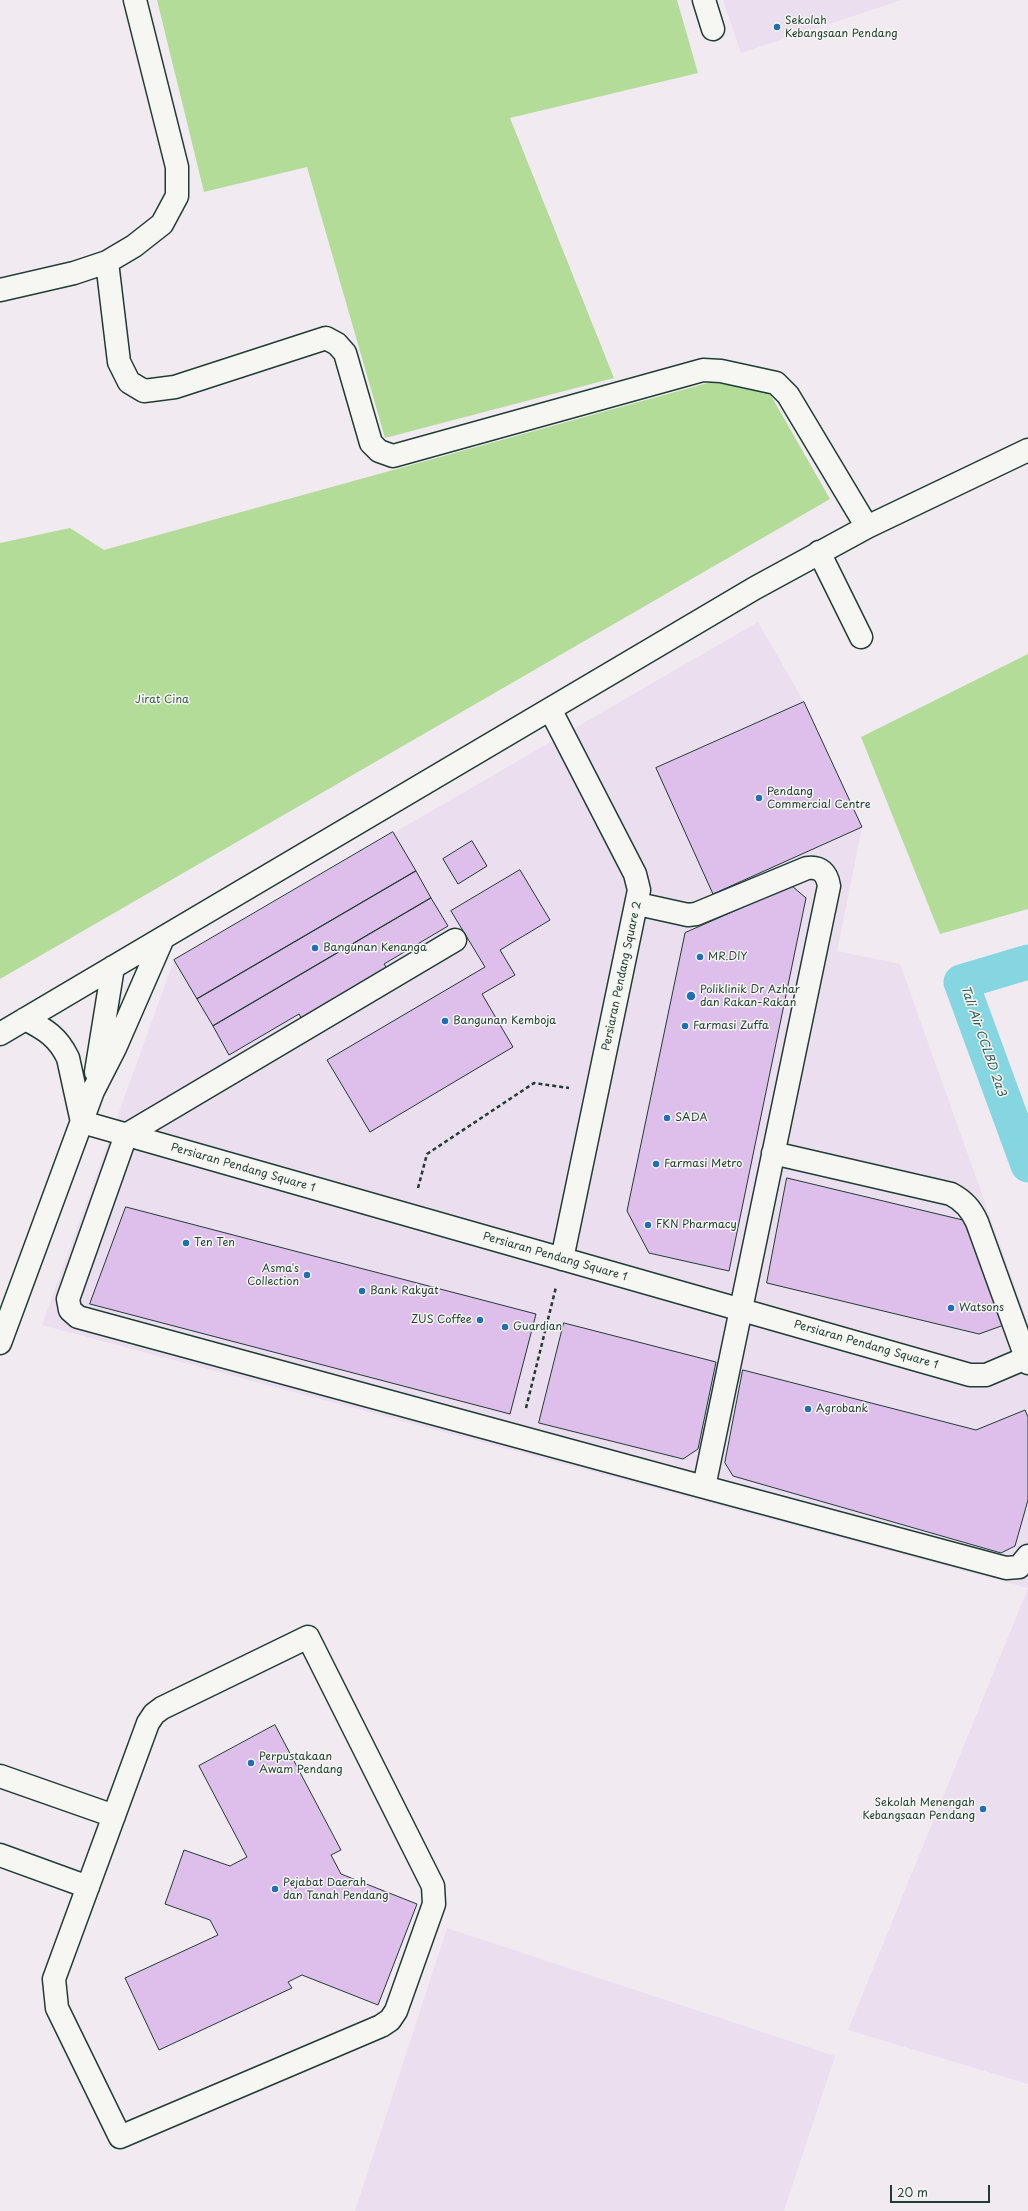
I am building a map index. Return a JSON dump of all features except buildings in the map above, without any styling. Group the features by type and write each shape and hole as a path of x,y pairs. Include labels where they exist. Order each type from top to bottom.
{"street":[{"path":"0,290 74,273 107,262 134,246 162,224 177,196 177,167 135,0"},
{"path":"704,0 713,29"},
{"path":"107,262 119,362 129,382 144,391 175,387 326,338 337,344 345,353 371,443 379,451 393,456 703,370 721,371 776,383 788,395 866,527"},
{"path":"0,1034 755,588 866,527 1028,450"},
{"path":"819,552 861,637"},
{"name":"Persiaran Pendang Square 2","path":"550,709 636,874 639,890 638,904 562,1259"},
{"path":"638,904 688,915 696,914 807,868 814,867 822,871 828,879 829,886 704,1487"},
{"path":"0,1343 93,1091 115,1048 163,938"},
{"path":"455,940 126,1135 68,1299 70,1310 78,1317 1006,1568 1019,1568 1028,1556"},
{"path":"93,1091 113,967"},
{"path":"25,1019 50,1032 64,1048 68,1058 82,1122"},
{"name":"Persiaran Pendang Square 1","path":"82,1122 970,1375 986,1375 1027,1360"},
{"path":"773,1154 951,1194 960,1198 967,1204 977,1222 1027,1360"},
{"path":"308,1637 433,1886 434,1904 396,2011 386,2023 120,2137 57,2008 54,1994 54,1979 88,1887 148,1723 154,1714 308,1637"},
{"path":"0,1776 114,1816"},
{"path":"0,1855 88,1887"}],"path":[{"path":"411,1216 427,1154 534,1083 598,1093"},
{"path":"519,1436 562,1259"}],"shaded area":[{"name":"Sekolah Kebangsaan Pendang","path":"723,0 902,0 741,53"},
{"path":"758,622 804,702 862,827 837,951 900,964 1028,1323 1028,1588 42,1325 174,960"},
{"name":"Sekolah Menengah Kebangsaan Pendang","path":"1028,1588 1028,2084 848,2030"},
{"path":"447,1928 835,2056 784,2211 355,2211"}],"green space":[{"path":"157,0 677,0 698,73 510,118 614,378 385,438 307,167 204,192"},
{"name":"Jirat Cina","path":"711,382 769,392 830,499 0,979 0,543 70,528 104,550"},
{"path":"1028,654 1028,909 940,934 861,737"}],"waterway":[{"name":"Tali Air CCLBD 2a3","path":"1028,962 961,982 1028,1165"}],"place":[{"name":"Sekolah Kebangsaan Pendang","path":"777,27"},
{"name":"Pendang Commercial Centre","path":"759,798"},
{"name":"Bangunan Kenanga","path":"315,948"},
{"name":"MR.DIY","path":"700,957"},
{"name":"Poliklinik Dr Azhar dan Rakan-Rakan","path":"691,996"},
{"name":"Bangunan Kemboja","path":"445,1021"},
{"name":"Farmasi Zuffa","path":"685,1026"},
{"name":"SADA","path":"667,1118"},
{"name":"Farmasi Metro","path":"656,1164"},
{"name":"FKN Pharmacy","path":"648,1225"},
{"name":"Ten Ten","path":"186,1243"},
{"name":"Asma's Collection","path":"307,1275"},
{"name":"Bank Rakyat","path":"362,1291"},
{"name":"Watsons","path":"951,1308"},
{"name":"ZUS Coffee","path":"480,1320"},
{"name":"Guardian","path":"505,1327"},
{"name":"Agrobank","path":"808,1409"},
{"name":"Perpustakaan Awam Pendang","path":"251,1763"},
{"name":"Sekolah Menengah Kebangsaan Pendang","path":"983,1809"},
{"name":"Pejabat Daerah dan Tanah Pendang","path":"275,1889"}]}
